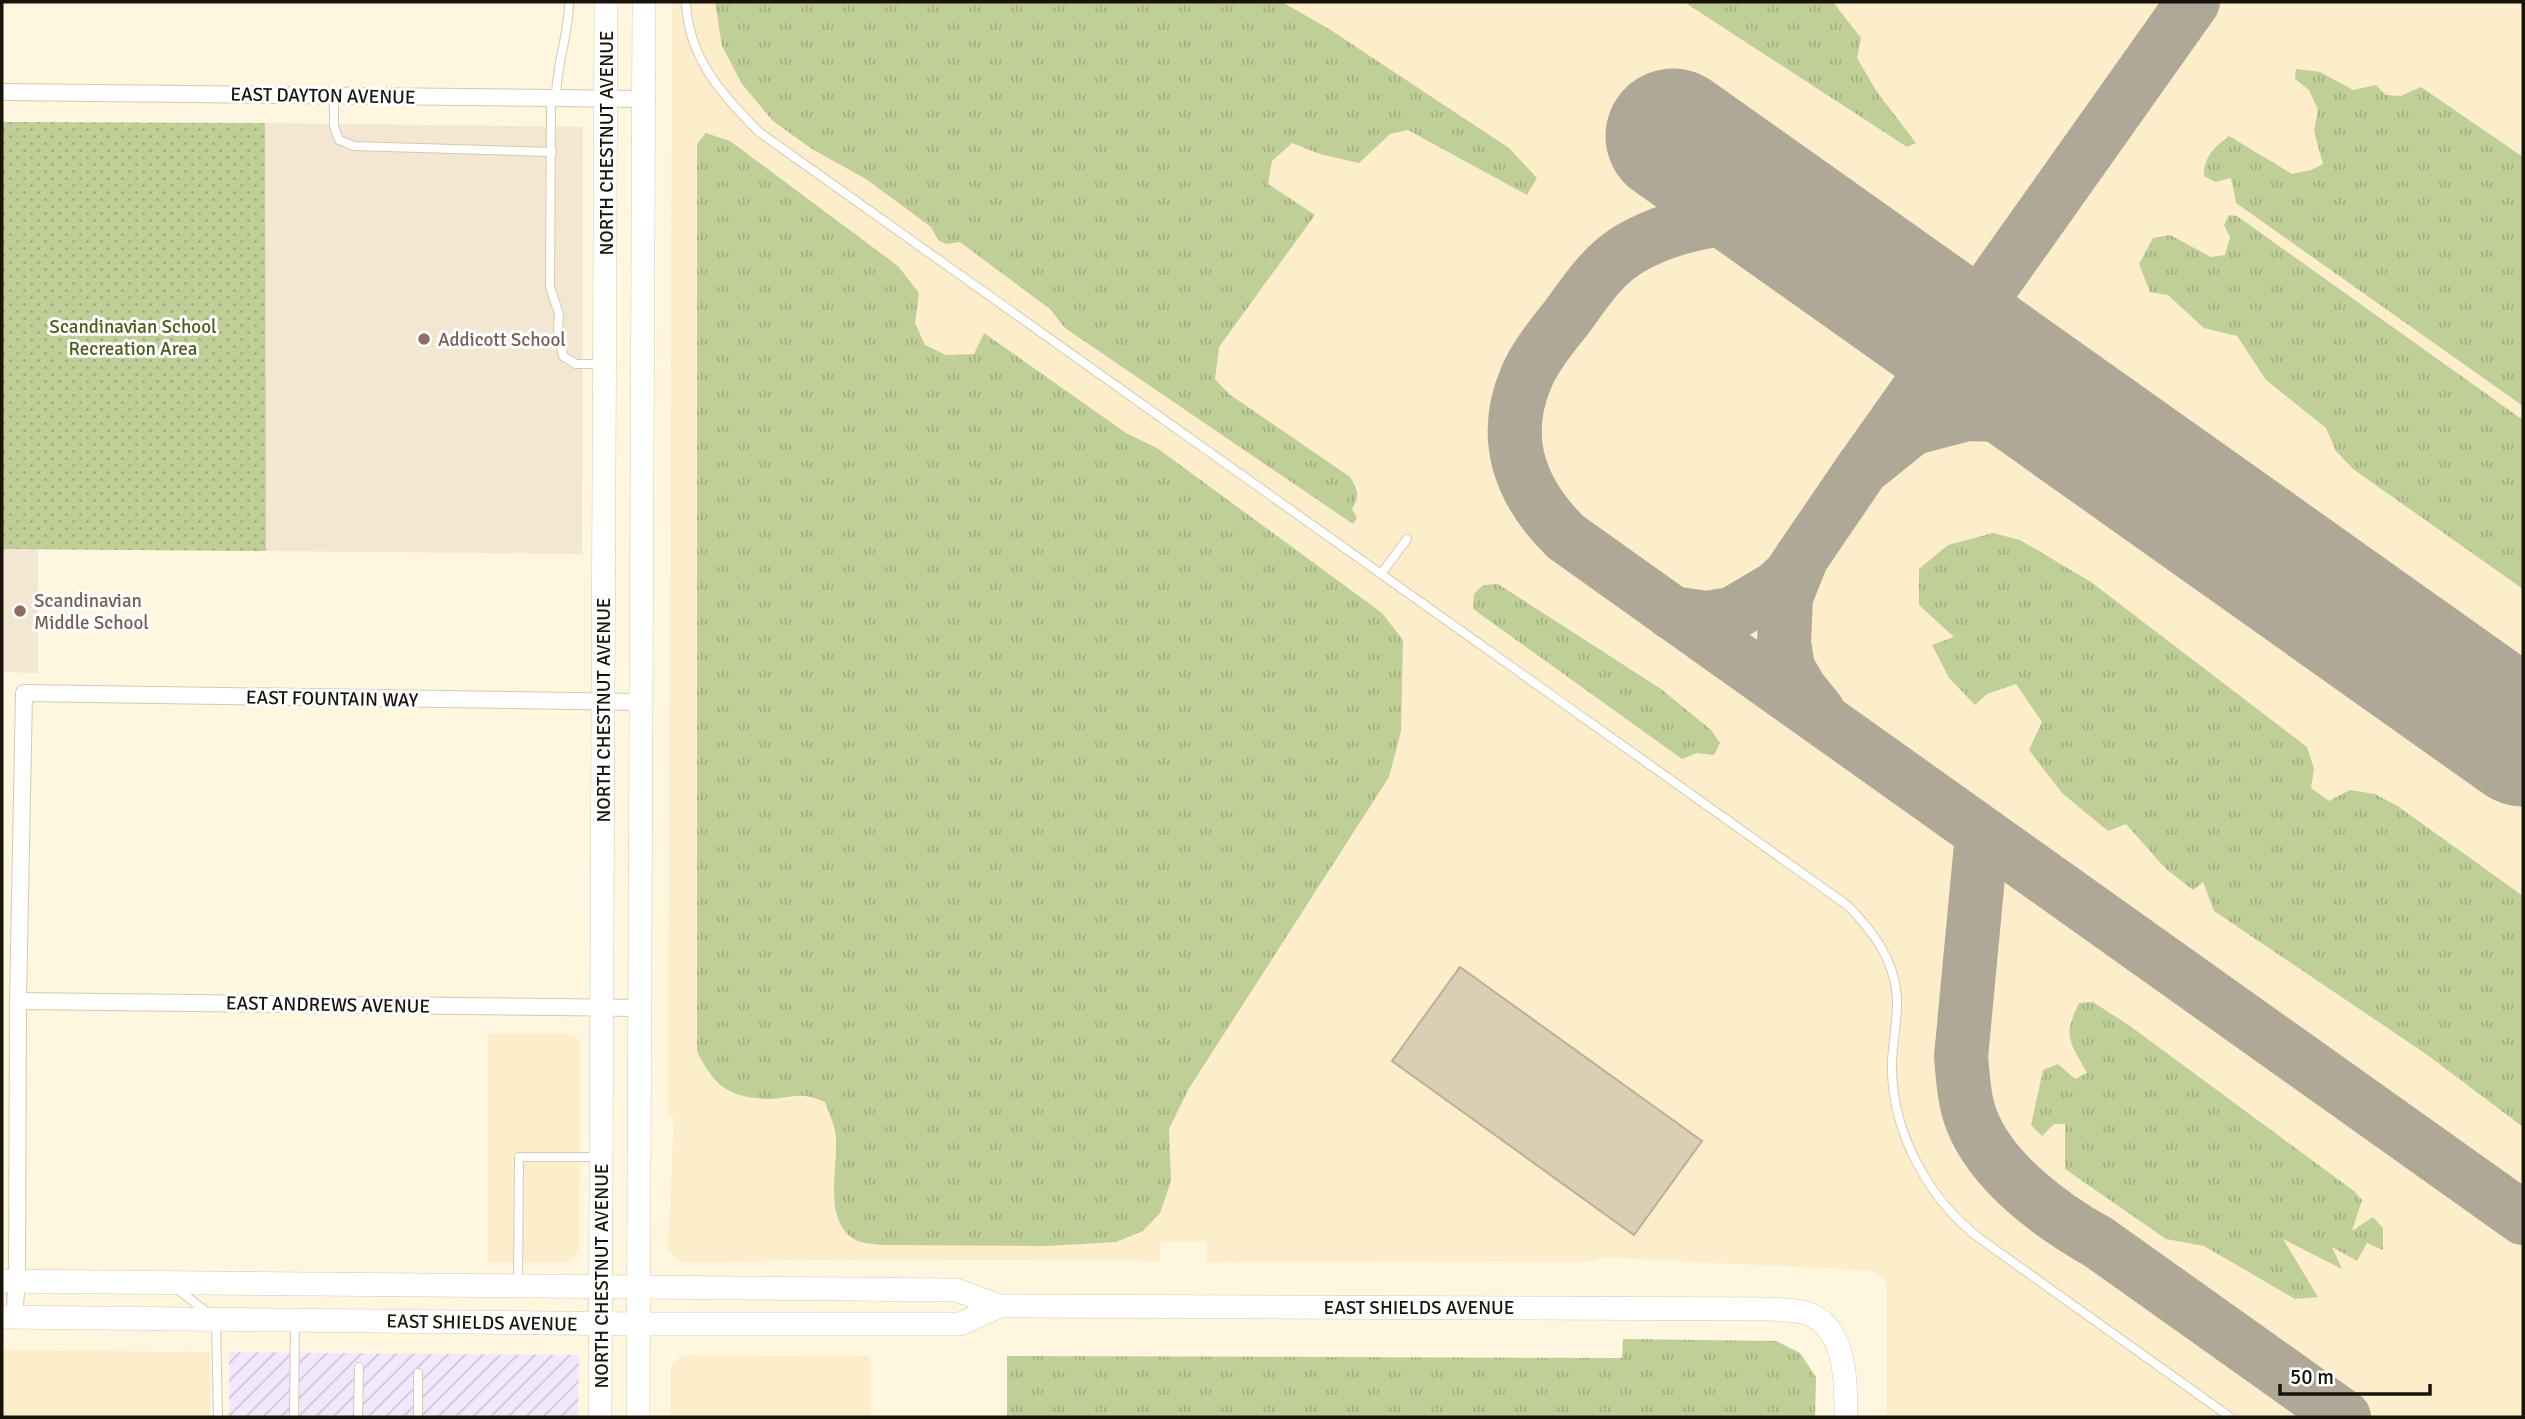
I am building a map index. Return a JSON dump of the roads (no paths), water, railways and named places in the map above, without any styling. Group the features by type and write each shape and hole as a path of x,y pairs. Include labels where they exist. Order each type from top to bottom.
{"main road":[{"name":"NORTH CHESTNUT AVENUE","path":"600,1417 606,2"},
{"name":"NORTH CHESTNUT AVENUE","path":"638,1417 643,2"},
{"name":"EAST SHIELDS AVENUE","path":"10,1281 956,1290 1000,1306 1771,1309 1809,1314 1822,1322 1831,1333 1842,1358 1846,1417"},
{"name":"EAST SHIELDS AVENUE","path":"8,1317 638,1324 960,1324 1000,1306"}],"street":[{"name":"EAST DAYTON AVENUE","path":"2,92 643,99"},
{"name":"EAST FOUNTAIN WAY","path":"18,1001 24,693 640,702"},
{"name":"EAST ANDREWS AVENUE","path":"18,1001 639,1008"},
{"path":"8,1317 18,1001"}],"lane":[{"path":"569,2 569,17 554,98 550,287 559,314 558,330 563,356 576,364 605,364"},
{"path":"686,2 694,47 704,68 729,102 759,132 1855,913 1870,929 1890,965 1897,997 1892,1073 1899,1113 1911,1151 1927,1183 1942,1204 1957,1221 1979,1238 2230,1417"},
{"path":"334,95 335,132 339,140 354,146 552,152"},
{"path":"1381,574 1407,539"},
{"path":"518,1287 519,1157 601,1157"},
{"path":"170,1283 216,1319 218,1417"},
{"path":"294,1417 295,1320"},
{"path":"358,1417 359,1367"},
{"path":"418,1373 418,1417"}],"place":[{"name":"Addicott School","path":"424,339"},
{"name":"Scandinavian Middle School","path":"20,611"}],"park label":[{"name":"Scandinavian School Recreation Area","path":"133,337"}]}
